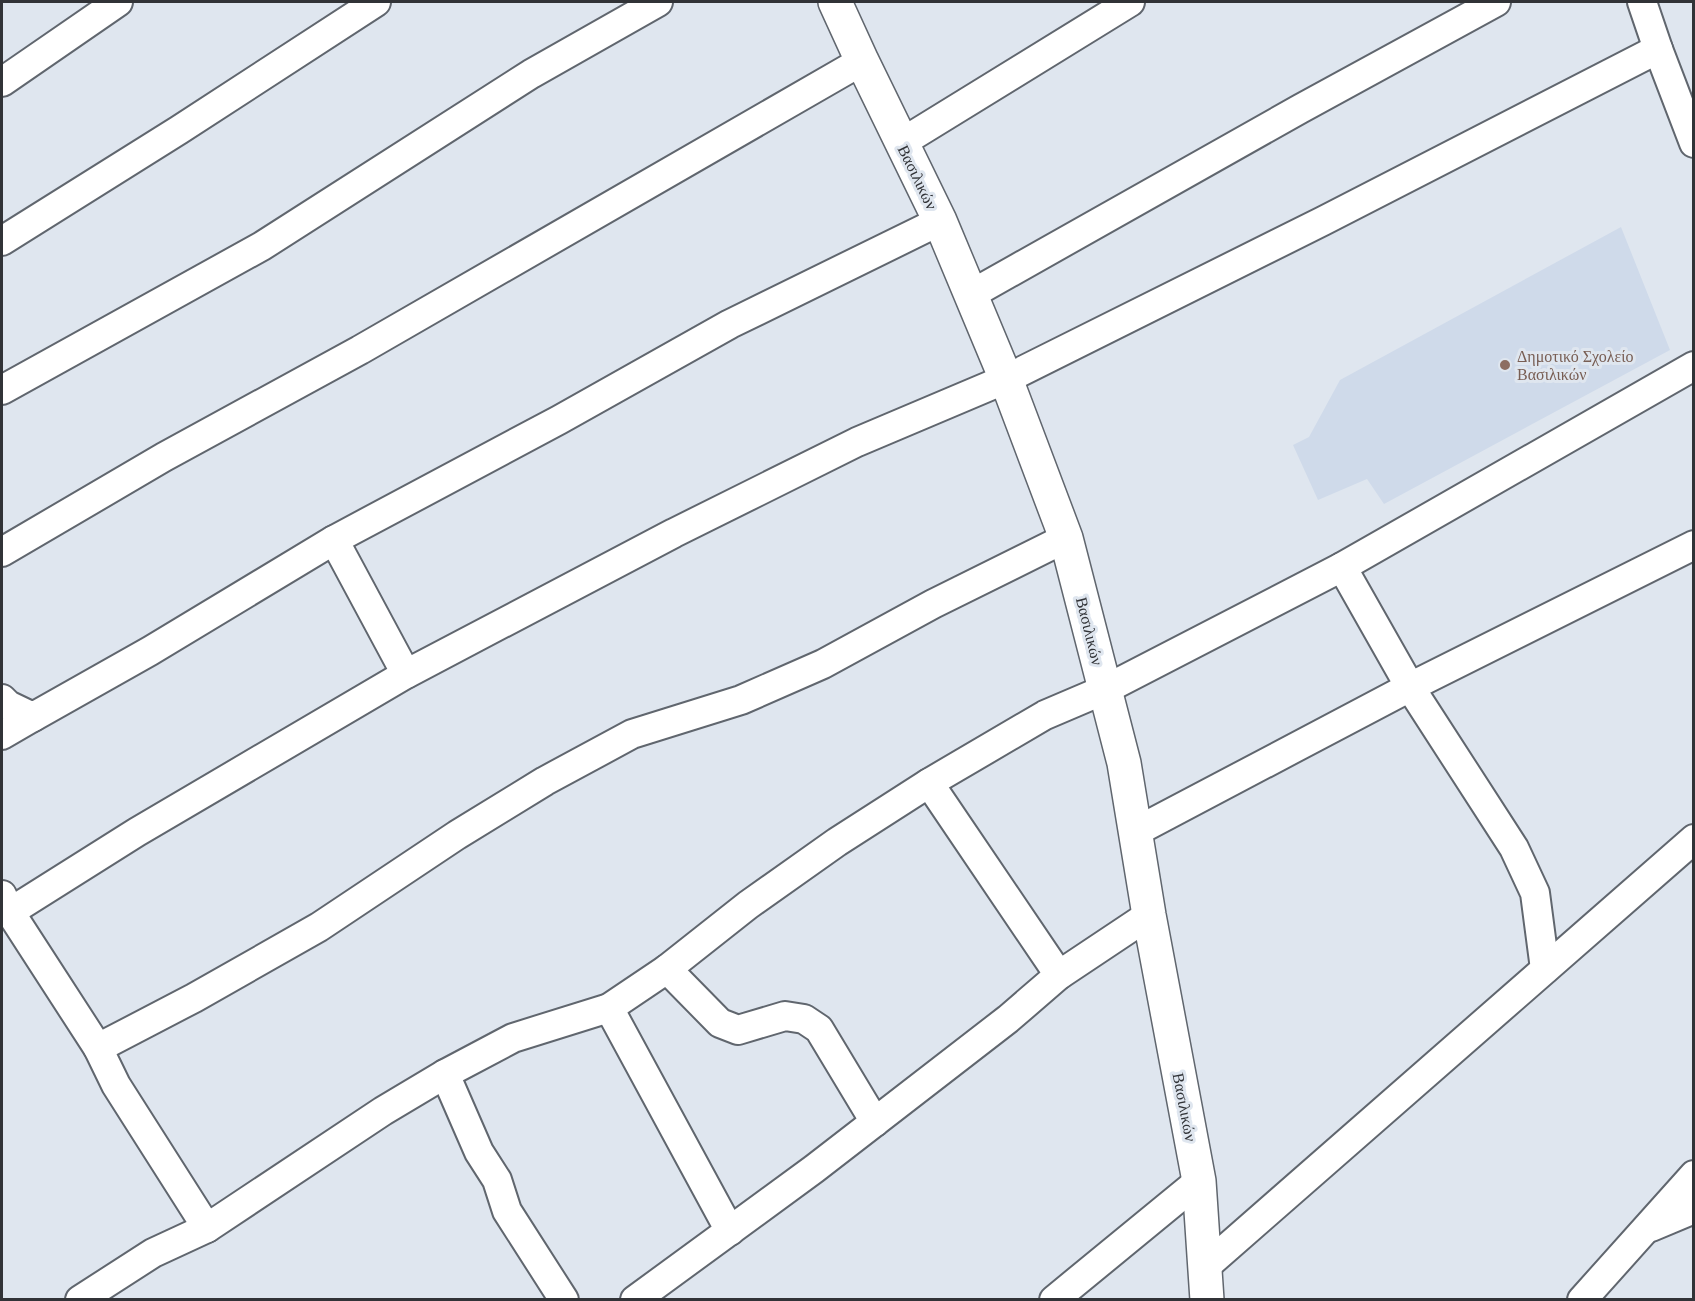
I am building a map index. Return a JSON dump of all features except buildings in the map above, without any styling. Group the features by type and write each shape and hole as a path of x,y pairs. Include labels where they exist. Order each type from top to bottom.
{"street":[{"path":"2,82 118,2"},
{"path":"2,241 376,2"},
{"path":"2,390 262,246 531,74 658,2"},
{"name":"Βασιλικών","path":"835,2 861,61 940,221 1006,379 1066,538 1124,763 1149,915 1199,1181 1207,1299"},
{"path":"901,143 1130,2"},
{"path":"970,296 1300,109 1496,2"},
{"path":"1642,2 1694,142"},
{"path":"207,1228 116,1085 98,1048 6,903 137,832 406,674 674,533 857,442 1006,379 1323,221 1658,49"},
{"path":"2,552 164,457 360,350 861,61"},
{"path":"2,735 150,651 334,540 559,420 730,324 940,221"},
{"path":"80,1299 117,1278 153,1253 207,1228 383,1111 445,1074 513,1038 609,1008 667,969 748,905 837,842 929,783 1045,716 1106,689 1342,567 1694,366"},
{"path":"98,1048 194,998 319,927 457,835 545,781 632,734 741,700 823,664 933,604 1066,538"},
{"path":"334,540 406,674"},
{"path":"1135,832 1410,687 1694,545"},
{"path":"1342,567 1410,687 1514,848 1535,893 1545,969"},
{"path":"2,699 8,705 33,717"},
{"path":"929,783 1059,975"},
{"path":"1205,1267 1694,839"},
{"path":"635,1299 875,1122 1059,975 1149,915"},
{"path":"667,969 720,1023 738,1030 785,1016 804,1019 819,1029 875,1122"},
{"path":"609,1008 730,1231"},
{"path":"445,1074 479,1152 496,1180 507,1211 564,1299"},
{"path":"1582,1299 1694,1175"},
{"path":"1054,1299 1199,1181"},
{"path":"1643,1230 1694,1209"}],"shaded area":[{"name":"Δημοτικό Σχολείο Βασιλικών","path":"1621,227 1670,350 1384,504 1367,479 1318,500 1293,445 1309,437 1340,380"}],"place":[{"name":"Δημοτικό Σχολείο Βασιλικών","path":"1505,365"}]}
